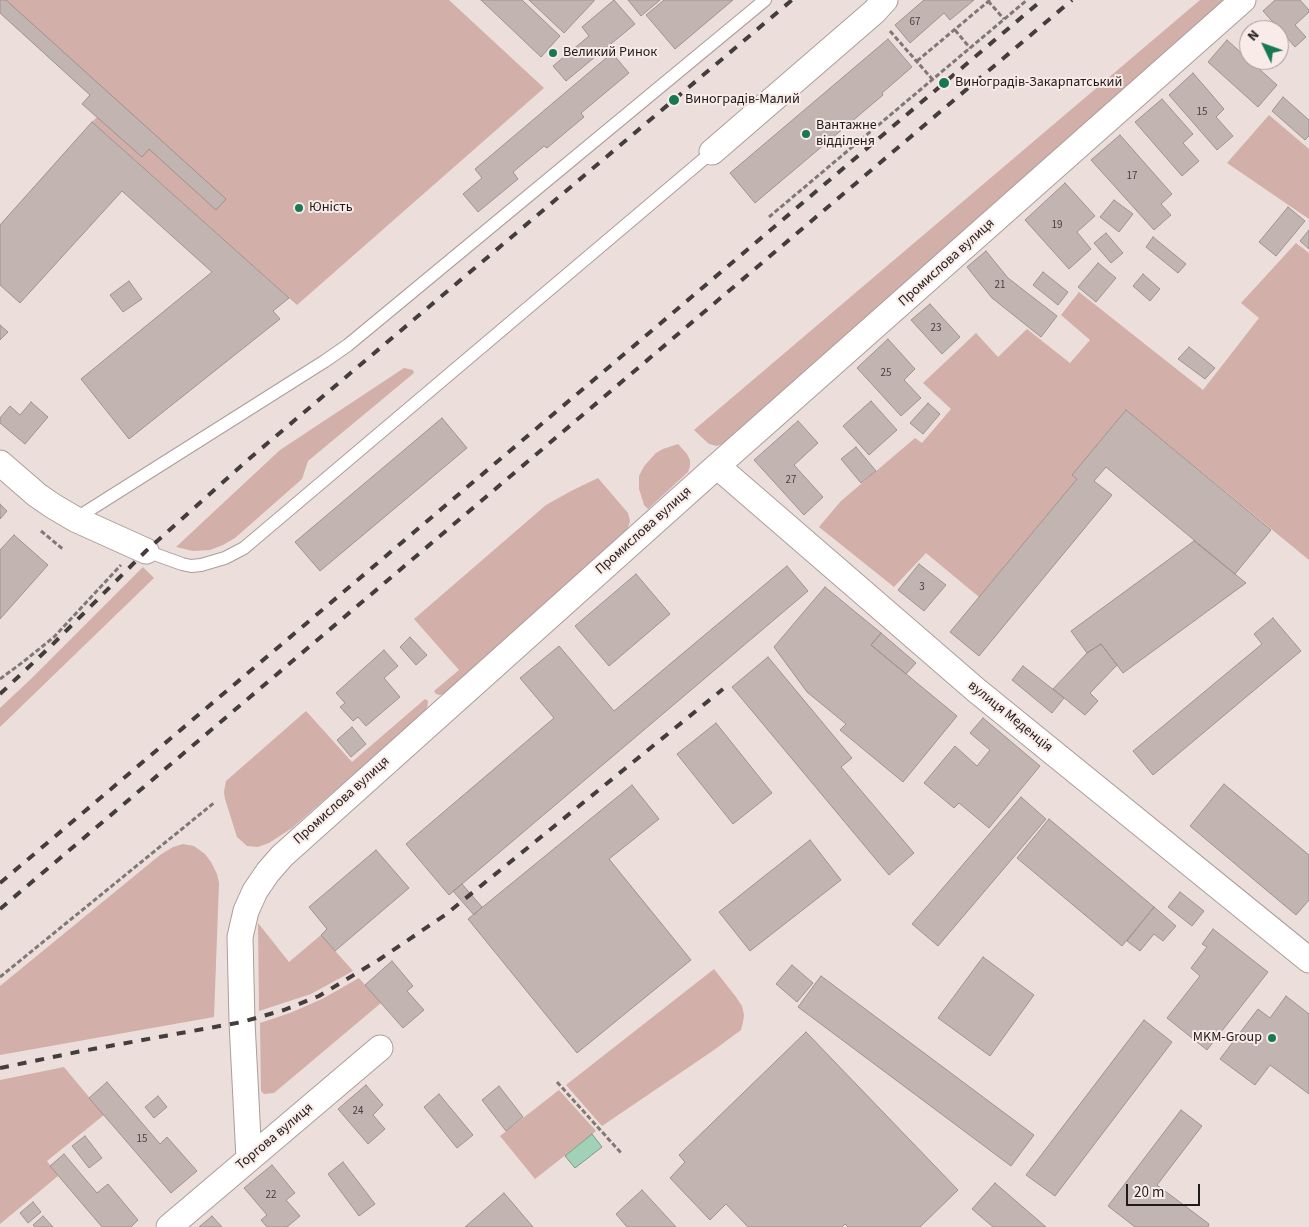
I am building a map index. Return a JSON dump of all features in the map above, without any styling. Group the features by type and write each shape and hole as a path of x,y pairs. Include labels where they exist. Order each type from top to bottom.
{"street":[{"name":"Промислова вулиця","path":"249,1159 240,937 246,911 255,891 268,872 296,842 1243,0"},
{"path":"712,152 879,6"},
{"path":"0,463 52,506 75,519 142,549"},
{"name":"вулиця Меденція","path":"717,466 976,690 1309,960"},
{"name":"Торгова вулиця","path":"170,1227 380,1048"}],"lane":[{"path":"75,519 348,345 765,0"},
{"path":"142,549 191,566 225,558 244,548 712,152"}],"path":[{"path":"917,61 989,0 1004,19"},
{"path":"769,217 1027,0"},
{"path":"879,6 932,80"},
{"path":"955,30 970,48"},
{"path":"0,680 54,637 142,549"},
{"path":"0,977 215,802"},
{"path":"557,1082 622,1154"}],"shaded area":[{"name":"Юність","path":"0,0 449,0 544,88 297,305 92,122 97,117 90,95 0,13"},
{"path":"1200,0 1226,0 722,444 717,446 709,444 694,430"},
{"path":"1269,115 1309,149 1309,219 1227,163"},
{"path":"1296,243 1309,253 1309,560 1126,410 1072,475 1077,479 979,597 926,553 894,587 819,527 841,501 915,438 922,443 951,409 923,383 976,333 998,357 1027,329 1070,363 1090,340 1061,315 1079,292 1203,390 1259,318 1241,303"},
{"path":"404,368 413,370 414,373 308,461 302,479 235,538 210,550 193,551 176,547 280,450"},
{"path":"678,444 690,460 688,472 648,509 644,505 639,489 639,476 645,465 656,453"},
{"path":"598,478 628,513 630,521 628,528 622,536 444,694 436,694 434,691 459,670 414,619 546,505"},
{"path":"143,567 154,578 0,727 0,708"},
{"path":"425,699 428,701 427,710 292,828 269,843 258,847 247,846 237,837 225,799 226,781 306,711 352,762"},
{"path":"183,844 194,846 205,854 217,874 219,883 214,1017 0,1055 0,986 160,855 173,847"},
{"path":"258,923 289,962 321,935 353,971 311,994 259,1011"},
{"path":"714,969 742,1006 744,1015 741,1030 602,1126 566,1085"},
{"path":"359,978 381,1003 274,1093 264,1094 261,1091 260,1023 290,1013 322,999"},
{"path":"64,1067 104,1115 47,1161 58,1176 0,1224 0,1080"},
{"path":"559,1090 596,1131 535,1179 500,1136"},
{"path":"592,1134 602,1147 575,1168 565,1156"}],"building":[{"path":"0,0 6,0 226,199 216,210 149,149 142,157 82,104 90,95 0,13"},
{"path":"481,0 522,0 560,36 541,57"},
{"path":"529,0 594,0 594,1 564,33"},
{"path":"614,0 635,24 566,81 553,66 589,36 582,27"},
{"path":"628,0 660,0 641,16"},
{"path":"664,0 733,0 675,49 646,15"},
{"path":"924,0 974,0 950,20 944,13 910,43 895,25"},
{"path":"1275,0 1300,0 1309,12 1295,25 1306,37 1295,47 1289,40 1289,20 1271,20 1263,11"},
{"name":"Вантажне відділеня","path":"888,39 912,67 882,93 883,95 755,203 730,173"},
{"path":"1227,40 1239,51 1239,70 1260,70 1277,85 1258,107 1208,62"},
{"path":"612,53 629,73 581,113 584,117 547,148 544,146 513,172 518,179 478,212 463,194 482,178 475,169"},
{"path":"1193,73 1224,109 1216,117 1233,136 1217,150 1169,95"},
{"path":"1283,97 1309,120 1309,136 1305,140 1272,111"},
{"path":"1162,99 1193,134 1183,143 1199,161 1182,176 1135,122"},
{"path":"92,122 289,298 273,311 280,319 129,439 81,379 212,272 122,191 20,303 0,285 0,225"},
{"path":"1120,135 1172,194 1161,204 1171,215 1154,230 1091,160"},
{"path":"1065,183 1095,216 1077,232 1091,249 1069,269 1025,220"},
{"path":"1114,200 1133,214 1119,232 1100,217"},
{"path":"1288,207 1305,221 1276,256 1259,242"},
{"path":"1309,230 1309,249 1300,241"},
{"path":"1106,233 1123,253 1111,263 1094,243"},
{"path":"1153,237 1186,264 1178,273 1146,247"},
{"path":"986,251 1008,278 1057,316 1041,337 992,298 967,267"},
{"path":"1098,263 1116,278 1096,302 1078,287"},
{"path":"1043,272 1068,292 1058,305 1033,285"},
{"path":"1143,274 1160,289 1150,301 1133,286"},
{"path":"129,281 142,299 123,312 110,295"},
{"path":"930,304 960,337 942,354 911,320"},
{"path":"0,325 8,332 0,340"},
{"path":"888,339 915,369 904,380 921,398 901,416 857,368"},
{"path":"1189,347 1215,368 1205,379 1178,359"},
{"path":"871,401 897,430 869,455 843,426"},
{"path":"31,402 48,417 25,444 0,423 0,418 10,406 20,415"},
{"path":"928,403 940,414 923,434 910,423"},
{"path":"1126,410 1271,530 1235,574 1106,467 1094,481 1112,495 979,656 950,632 1077,479 1072,475"},
{"path":"442,418 467,448 320,571 295,542"},
{"path":"798,421 818,443 794,465 823,497 804,515 754,460"},
{"path":"856,447 876,471 861,483 841,459"},
{"path":"0,504 7,511 0,519"},
{"path":"14,535 48,565 0,619 0,550"},
{"path":"1194,541 1246,583 1123,673 1101,644 1087,653 1071,631"},
{"path":"919,564 946,585 924,611 898,590"},
{"path":"787,566 808,591 449,895 406,844 554,718 520,678 559,646 614,711"},
{"path":"636,574 670,614 609,666 575,626"},
{"path":"825,587 881,633 871,645 957,716 903,782 840,730 846,724 807,692 774,647"},
{"path":"1273,618 1301,651 1153,775 1133,751 1262,644 1254,634"},
{"path":"881,633 916,663 906,674 871,645"},
{"path":"410,637 427,655 416,665 400,647"},
{"path":"1101,644 1117,665 1090,693 1098,701 1085,715 1053,689 1087,653"},
{"path":"384,650 398,666 384,678 400,697 366,726 358,717 353,721 340,707 345,703 336,693"},
{"path":"768,657 852,758 841,767 914,853 889,875 732,687"},
{"path":"1023,666 1064,698 1052,713 1012,680"},
{"path":"983,718 1040,766 989,828 959,803 954,808 924,783 955,746 977,766 990,750 970,733"},
{"path":"716,723 772,793 733,824 677,754"},
{"path":"352,727 366,744 351,757 337,740"},
{"path":"1224,784 1309,855 1309,900 1296,915 1190,826"},
{"path":"632,785 659,819 609,859 691,960 577,1053 468,919"},
{"path":"1021,797 1046,819 938,946 912,924"},
{"path":"1049,819 1154,907 1122,946 1017,858"},
{"path":"810,840 841,880 750,951 719,912"},
{"path":"376,850 409,888 335,951 321,935 327,929 309,907"},
{"path":"462,884 482,907 474,915 453,891"},
{"path":"1180,892 1204,911 1192,926 1168,907"},
{"path":"1154,907 1176,926 1163,941 1154,934 1140,951 1127,941"},
{"path":"1213,929 1268,972 1207,1050 1167,1018 1200,976 1191,968 1207,947 1202,944"},
{"path":"983,957 1034,995 990,1056 938,1018"},
{"path":"392,961 413,986 407,991 424,1010 403,1028 365,985"},
{"path":"792,965 813,983 797,1002 776,984"},
{"path":"821,976 1034,1135 1011,1166 798,1007"},
{"name":"MKM-Group","path":"1286,996 1309,1014 1309,1094 1270,1065 1255,1085 1220,1059 1258,1009 1270,1018"},
{"path":"1144,1020 1172,1042 1055,1196 1026,1175"},
{"path":"806,1032 958,1190 920,1227 848,1227 845,1224 842,1227 748,1227 726,1204 710,1220 670,1178 685,1162 679,1155"},
{"path":"107,1082 160,1144 167,1137 197,1171 171,1193 89,1098"},
{"path":"366,1085 383,1105 373,1115 385,1129 368,1144 338,1109"},
{"path":"499,1086 523,1117 506,1131 482,1100"},
{"path":"439,1094 473,1135 457,1148 424,1107"},
{"path":"158,1096 167,1107 154,1118 145,1107"},
{"path":"1181,1110 1202,1126 1157,1185 1209,1224 1208,1227 1135,1227 1108,1206"},
{"path":"85,1136 102,1158 89,1168 72,1146"},
{"path":"64,1154 97,1193 108,1184 138,1220 131,1227 102,1227 50,1166"},
{"path":"343,1162 375,1204 359,1216 328,1174"},
{"path":"272,1165 295,1193 286,1200 300,1216 287,1227 267,1227 261,1220 267,1215 244,1188"},
{"path":"995,1183 1046,1227 993,1227 972,1209"},
{"path":"642,1190 676,1227 627,1227 616,1214"},
{"path":"504,1193 533,1227 465,1227"},
{"path":"33,1202 41,1212 28,1223 20,1213"},
{"path":"43,1216 53,1227 35,1227 33,1225"},
{"path":"212,1216 222,1227 199,1227"}],"railway":[{"path":"0,694 146,551 250,458 792,0"},
{"path":"0,883 1042,0"},
{"path":"0,909 1072,0"},
{"path":"0,1068 242,1022 284,1010 319,996 380,959 445,915 723,689"}],"place":[{"name":"Великий Ринок","path":"553,53"},
{"name":"Виноградів-Закарпатський","path":"944,83"},
{"name":"Виноградів-Малий","path":"674,100"},
{"name":"Вантажне відділеня","path":"806,134"},
{"name":"Юність","path":"299,208"},
{"name":"MKM-Group","path":"1272,1038"}]}
